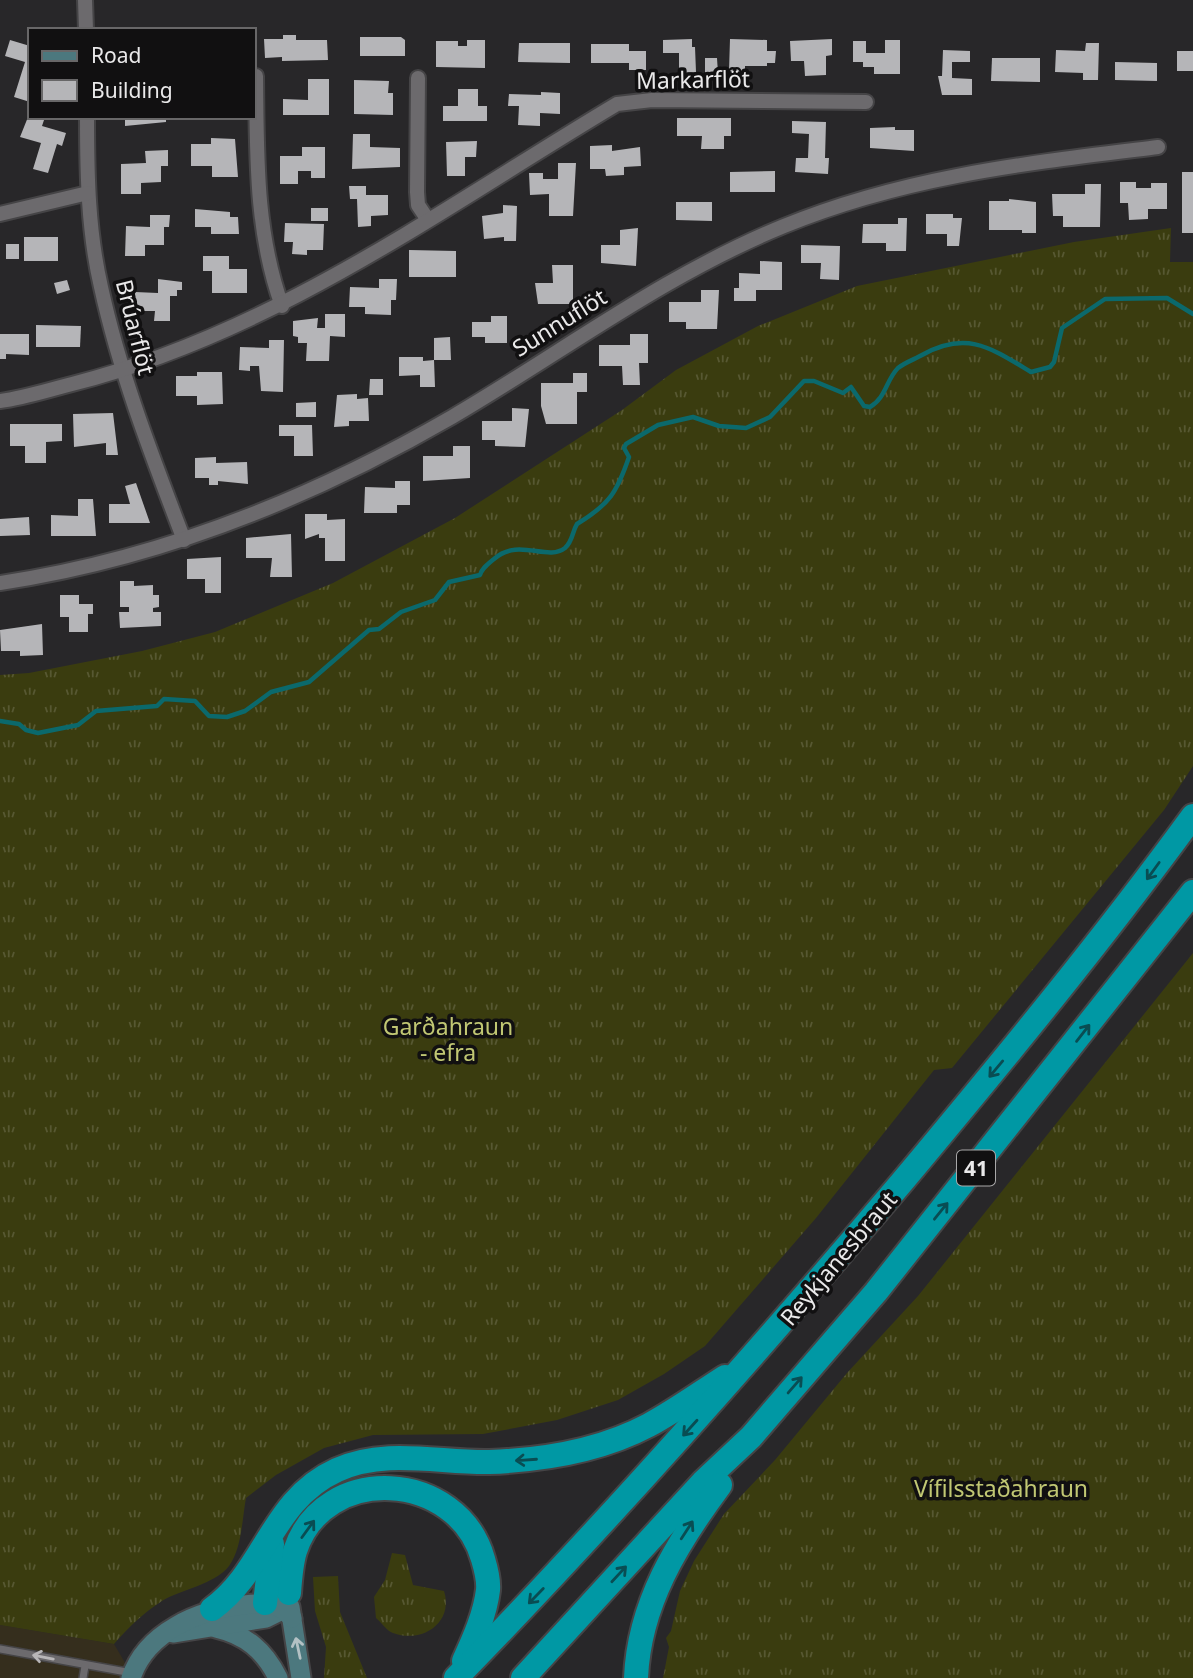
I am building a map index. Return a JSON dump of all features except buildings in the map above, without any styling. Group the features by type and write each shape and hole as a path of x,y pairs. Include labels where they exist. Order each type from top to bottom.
{"highway":[{"name":"Reykjanesbraut","path":"456,1678 580,1550 752,1359 1054,1000 1193,816"},
{"name":"41","path":"523,1678 704,1482 751,1437 884,1281 1193,892"},
{"path":"212,1618 246,1578 287,1508 310,1485 355,1462 434,1458 509,1461 551,1457 593,1447 648,1425 752,1359"},
{"path":"636,1678 640,1636 668,1561 751,1437"},
{"path":"279,1608 302,1536 317,1517 339,1501 361,1491 388,1487 415,1490 436,1499 469,1529 486,1572 488,1589 484,1610 456,1678"},
{"path":"275,1526 279,1608"}],"street":[{"path":"85,0 86,28"},
{"path":"256,76 260,205 270,273 282,306"},
{"path":"418,78 417,192 418,205 428,220"},
{"name":"Markarflöt","path":"0,401 122,372 232,330 282,306 353,268 617,104 652,100 866,102"},
{"name":"Brúarflöt","path":"87,119 88,193 100,284 122,372 184,540"},
{"name":"Sunnuflöt","path":"0,583 96,563 184,540 253,516 367,465 454,415 676,277 784,226 856,200 917,183 998,166 1158,148"},
{"path":"0,214 88,193"},
{"path":"132,1676 147,1651 165,1634 192,1616 212,1618 279,1608"},
{"path":"278,1678 279,1608"},
{"path":"279,1608 301,1678"},
{"path":"212,1618 252,1643 269,1661 278,1678"}],"lane":[{"path":"0,1649 132,1676"},
{"path":"83,1678 85,1665"}],"shaded area":[{"path":"0,1625 114,1644 134,1678 0,1678"}],"green space":[{"name":"Garðahraun - efra","path":"1171,228 1170,262 1193,262 1193,766 1164,810 952,1068 934,1070 816,1218 705,1346 664,1374 618,1400 557,1420 483,1434 373,1435 324,1448 276,1475 246,1498 237,1551 223,1572 162,1601 136,1621 114,1644 0,1625 0,675 29,673 142,651 215,632 333,583 455,518 622,410 676,370 758,326 857,286 1074,242"},
{"name":"Vífilsstaðahraun","path":"1193,953 1193,1678 663,1678 669,1647 666,1638 671,1631 680,1591 694,1561 724,1514 775,1460 847,1373 918,1296"},
{"path":"392,1553 405,1555 413,1585 444,1591 446,1602 440,1621 425,1633 404,1636 393,1633 376,1618 374,1597 385,1580"},
{"path":"338,1576 340,1612 367,1678 324,1678 326,1647 315,1611 313,1577"}],"waterway":[{"path":"0,721 19,724 26,730 38,733 78,725 96,711 157,706 164,699 195,701 209,716 227,717 245,711 271,692 309,682 369,630 379,629 401,612 435,600 449,582 480,575 486,566 503,553 513,550 550,553 565,548 577,524 605,503 616,488 629,457 624,448 626,444 658,425 693,417 719,426 746,428 770,417 804,381 814,381 843,393 851,387 864,406 870,407 883,394 898,368 952,344 966,343 991,349 1031,372 1050,367 1054,362 1062,328 1105,299 1167,298 1193,314"}]}
